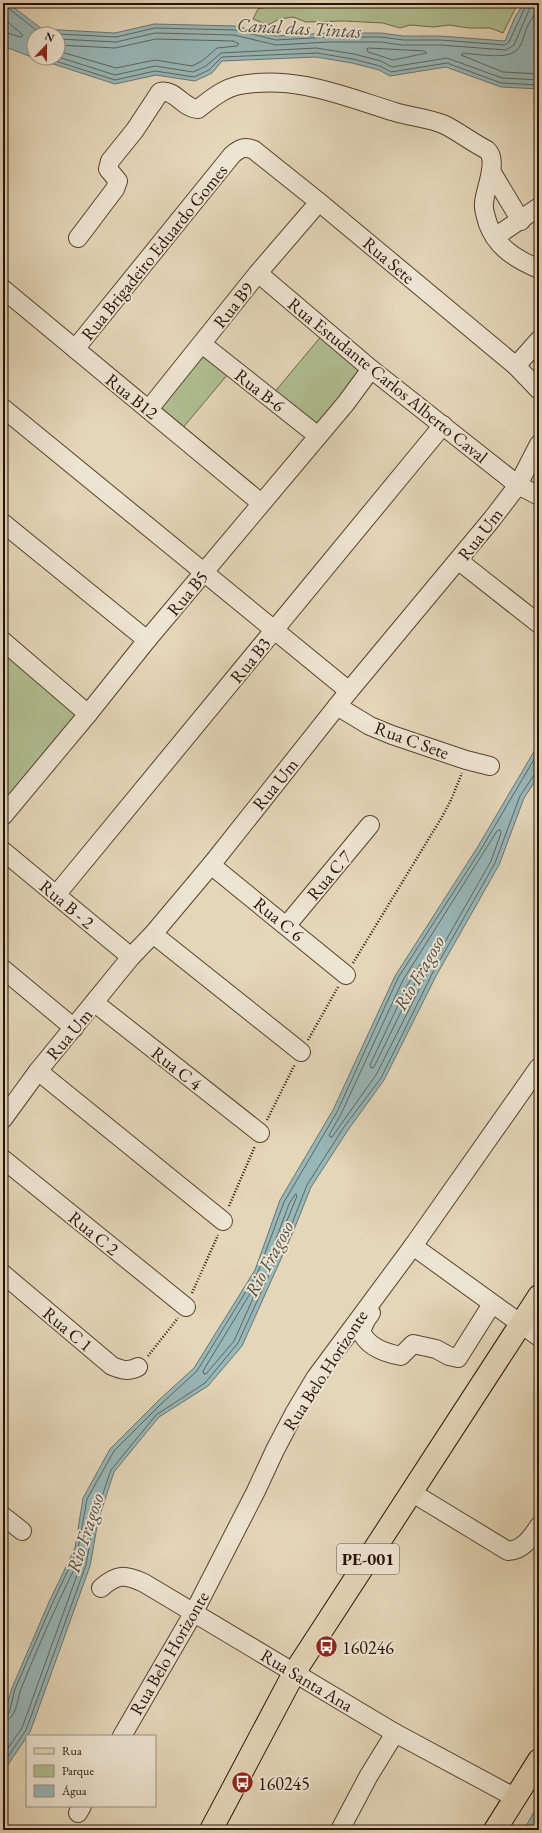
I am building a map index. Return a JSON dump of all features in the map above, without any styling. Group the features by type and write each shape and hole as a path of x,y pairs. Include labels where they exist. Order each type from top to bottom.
{"main road":[{"name":"PE-001","path":"211,1830 294,1674 539,1296"},
{"path":"495,1830 514,1797 539,1760"}],"street":[{"path":"78,238 115,189 118,182 108,169 110,161 136,130 158,94 163,91 167,91 195,109 198,109 227,89 240,85 276,82 316,87 397,112 446,125 490,154 492,163 484,205 487,219 501,247 509,254 539,269"},
{"name":"Rua Sete","path":"232,155 243,148 254,150 319,202 516,366 539,390"},
{"name":"Rua Brigadeiro Eduardo Gomes","path":"75,349 232,155"},
{"path":"491,171 521,221"},
{"name":"Rua B9","path":"149,409 258,273 319,202"},
{"path":"495,237 539,208"},
{"name":"Rua Estudante Carlos Alberto Caval","path":"258,273 371,369 518,485 539,496"},
{"name":"Rua B12","path":"3,289 149,409 260,503"},
{"path":"516,366 539,340"},
{"name":"Rua B-6","path":"202,344 318,436"},
{"name":"Rua B5","path":"3,816 147,640 205,572 260,503 318,436 371,369"},
{"path":"3,408 349,691"},
{"name":"Rua B3","path":"56,895 443,425"},
{"name":"Rua Um","path":"3,1119 9,1100 38,1071 131,957 153,934 211,865 349,691 458,562 518,485 539,444"},
{"path":"3,523 147,640"},
{"path":"458,562 539,624"},
{"path":"3,641 88,714"},
{"name":"Rua C Sete","path":"337,706 370,726 392,735 466,760 490,766"},
{"name":"Rua C 7","path":"287,925 370,825"},
{"name":"Rua B - 2","path":"3,851 131,957"},
{"name":"Rua C 6","path":"211,865 287,925 346,975"},
{"path":"153,934 301,1052"},
{"path":"3,969 74,1028"},
{"name":"Rua C 4","path":"95,1003 260,1133"},
{"name":"Rua Belo Horizonte","path":"123,1735 194,1612 295,1412 316,1377 413,1246 539,1067"},
{"path":"38,1071 223,1221"},
{"name":"Rua C 2","path":"3,1159 186,1307"},
{"path":"413,1246 539,1337"},
{"name":"Rua C 1","path":"3,1274 112,1366 131,1371 138,1367"},
{"path":"402,1278 366,1320 361,1331 364,1340 385,1353 401,1356 413,1344 436,1349 449,1356 458,1358 492,1304"},
{"path":"411,1492 508,1551 516,1551 524,1546 539,1526"},
{"path":"3,1516 22,1531"},
{"name":"Rua Santa Ana","path":"101,1588 110,1579 121,1576 133,1578 194,1612 294,1674 395,1733 514,1797"},
{"path":"340,1830 368,1777 395,1733"}],"green space":[{"path":"279,3 518,3 503,33 490,28 469,28 449,25 434,27 410,25 400,28 383,23 344,21 306,22 293,17 279,19 268,25 253,19 258,9"},
{"path":"323,334 365,368 315,428 273,394"},
{"path":"202,352 228,374 181,430 155,409"},
{"path":"3,645 83,710 3,810"}],"water":[{"path":"3,3 8,3 38,26 26,26 26,55 3,46"},
{"path":"524,3 539,3 539,89 501,87 446,67 390,76 379,70 352,63 316,57 222,61 212,73 195,81 156,75 115,84 60,66 66,66 66,30 115,33 154,24 235,26 276,36 329,33 381,33 403,36 440,36 505,41 515,17"},
{"name":"Rio Fragoso","path":"539,743 539,775 524,798 499,865 436,976 384,1080 348,1130 311,1187 293,1232 242,1346 208,1386 159,1417 114,1472 98,1521 90,1566 30,1732 26,1735 26,1738 3,1772 3,1719 12,1688 49,1602 75,1548 83,1498 110,1449 159,1400 194,1368 255,1270 280,1200 333,1110 395,976 477,848"},
{"path":"539,1804 539,1830 524,1830 537,1806"}],"place":[{"name":"160246","path":"327,1647"},
{"name":"160245","path":"243,1783"}],"water label":[{"name":"Canal das Tintas","path":"299,28"}]}
